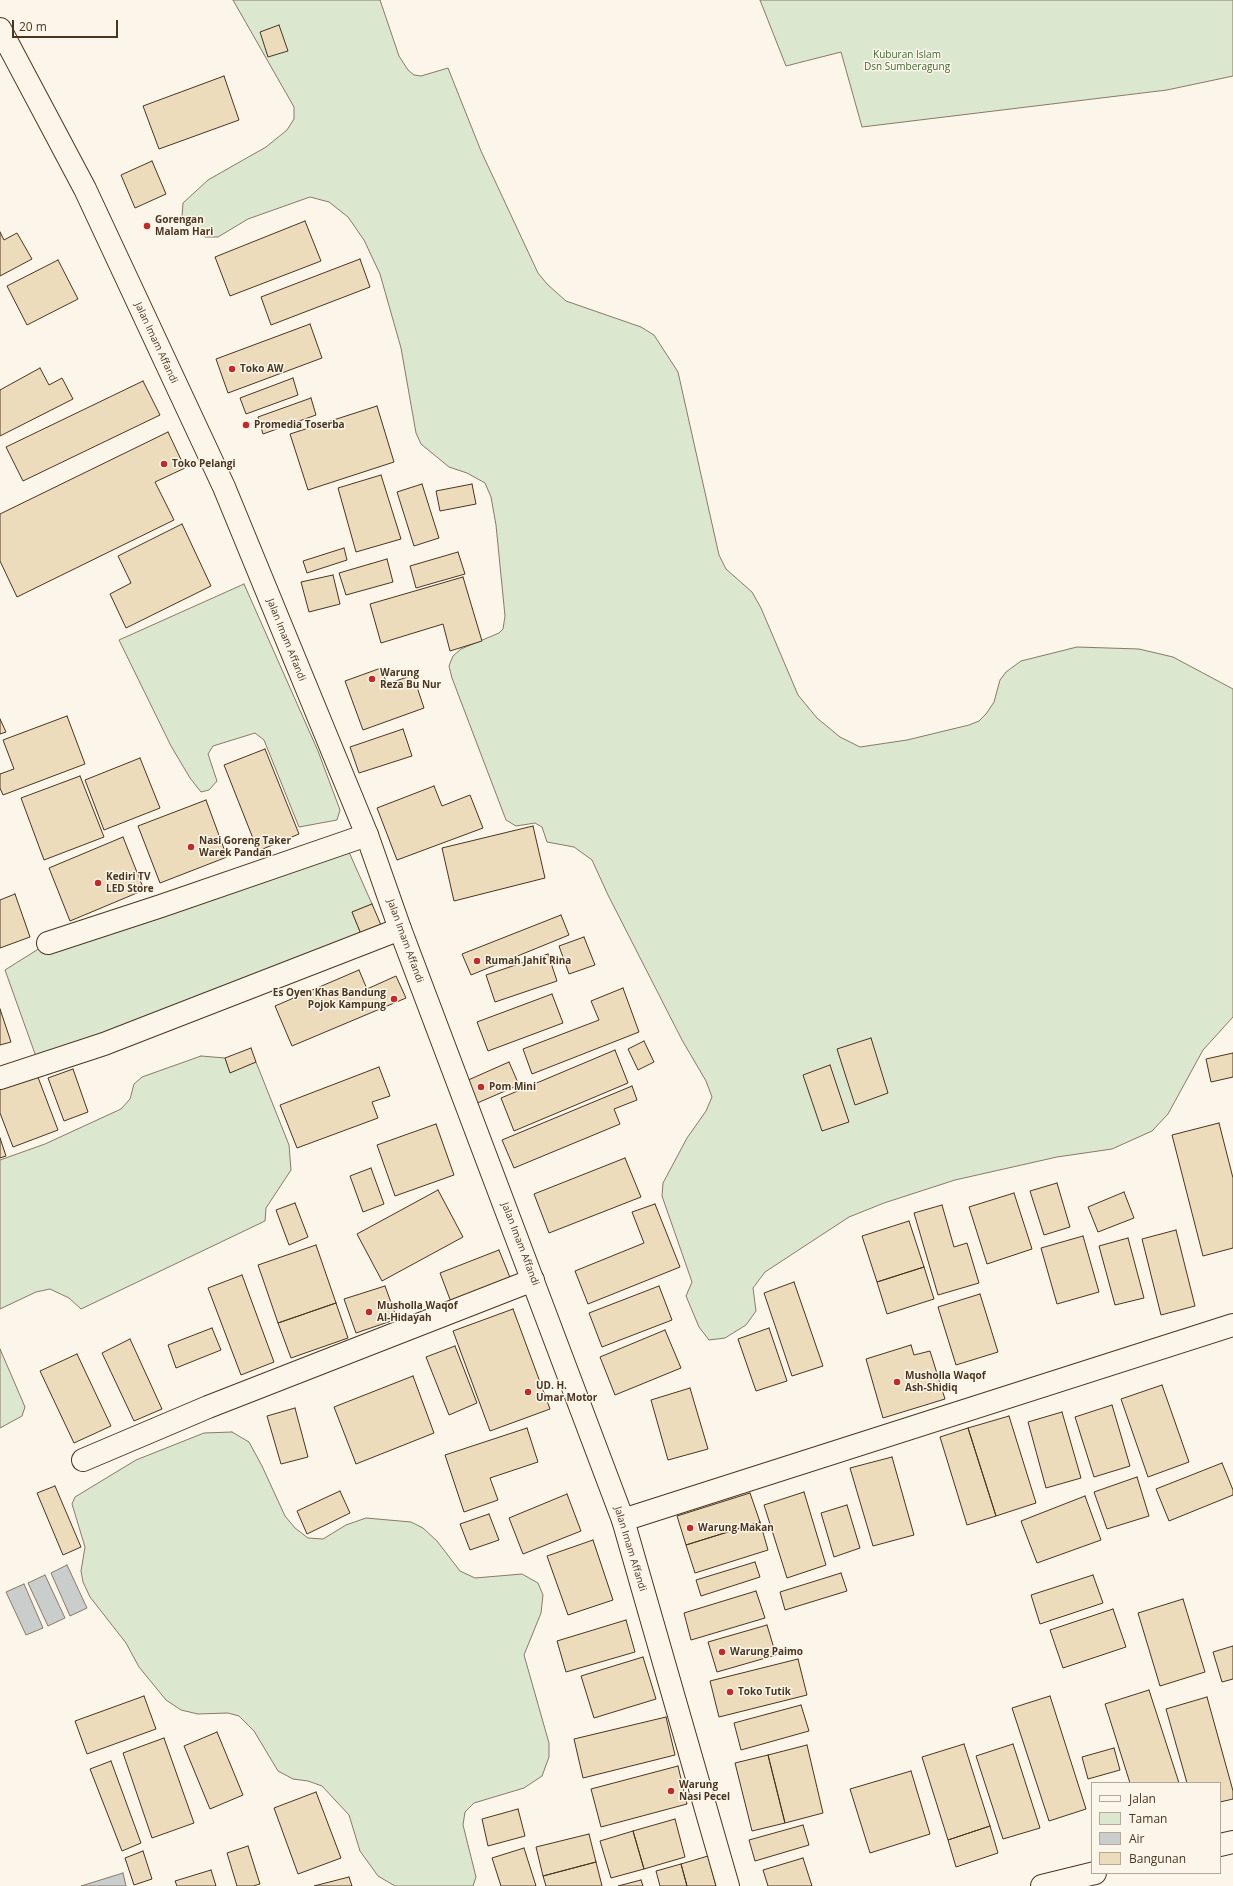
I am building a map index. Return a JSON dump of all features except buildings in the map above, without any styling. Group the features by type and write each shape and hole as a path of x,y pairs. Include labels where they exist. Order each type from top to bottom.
{"street":[{"name":"Jalan Imam Affandi","path":"0,29 84,189 224,487 367,835 400,929 534,1280 623,1520 728,1886"},
{"path":"48,943 168,904 367,835"},
{"path":"0,1078 104,1044 400,929"},
{"path":"83,1460 208,1407 534,1280"},
{"path":"623,1520 1233,1326"},
{"path":"1221,1845 1233,1842"},
{"path":"1042,1886 1091,1874"}],"green space":[{"path":"233,0 380,0 399,56 408,70 414,75 421,76 448,68 481,151 538,273 547,284 566,301 641,327 654,335 678,372 719,555 726,569 752,592 761,608 798,695 817,718 840,737 860,747 907,740 969,725 979,721 986,714 994,702 1000,680 1006,672 1021,661 1077,647 1139,649 1173,657 1233,689 1233,1017 1203,1050 1168,1114 1152,1131 1112,1149 1057,1157 955,1180 884,1203 849,1217 765,1272 753,1288 756,1311 746,1325 725,1338 709,1340 699,1327 686,1296 692,1282 662,1196 663,1183 687,1138 706,1111 712,1097 706,1081 682,1040 608,895 592,860 574,847 547,842 542,827 535,823 516,826 506,820 452,678 449,666 453,656 461,649 499,633 503,629 505,616 496,525 491,497 485,483 467,473 449,467 421,444 416,433 401,348 380,274 364,240 348,217 329,202 310,197 248,219 218,237 205,237 182,217 183,203 208,180 266,147 287,130 294,119 294,107"},
{"name":"Kuburan Islam Dsn Sumberagung","path":"760,0 1233,0 1233,76 1167,90 862,127 841,52 786,66"},
{"path":"244,584 318,751 340,810 337,820 299,827 264,740 255,733 213,746 208,754 217,781 209,790 201,792 190,778 171,746 119,640"},
{"path":"345,843 372,904 352,912 361,934 39,1065 5,970 48,943"},
{"path":"201,1056 225,1058 230,1072 256,1062 289,1145 291,1170 266,1208 265,1221 81,1309 69,1298 50,1289 36,1292 0,1309 0,1160 45,1144 121,1109 130,1099 134,1084 142,1077"},
{"path":"0,1349 25,1407 22,1416 0,1428"},
{"path":"232,1432 249,1442 285,1516 295,1528 308,1538 323,1539 346,1525 366,1518 411,1522 423,1528 437,1541 460,1571 475,1578 522,1574 538,1583 543,1595 541,1613 524,1655 549,1743 549,1757 542,1776 524,1788 474,1803 465,1812 463,1825 476,1877 473,1886 395,1886 378,1876 360,1851 349,1815 322,1786 308,1781 293,1779 278,1771 254,1731 239,1716 228,1713 198,1714 181,1710 166,1700 139,1667 126,1643 90,1597 83,1582 81,1571 85,1547 72,1504 75,1497 136,1460 204,1433"}],"water":[{"path":"67,1565 87,1608 70,1616 51,1573"},
{"path":"45,1575 65,1618 48,1626 28,1583"},
{"path":"24,1584 43,1628 26,1635 6,1592"},
{"path":"123,1873 126,1886 81,1886"}],"place":[{"name":"Gorengan Malam Hari","path":"147,226"},
{"name":"Toko AW","path":"232,369"},
{"name":"Promedia Toserba","path":"246,425"},
{"name":"Toko Pelangi","path":"164,464"},
{"name":"Warung Reza Bu Nur","path":"372,679"},
{"name":"Nasi Goreng Taker Warek Pandan","path":"191,847"},
{"name":"Kediri TV LED Store","path":"98,883"},
{"name":"Rumah Jahit Rina","path":"477,961"},
{"name":"Es Oyen Khas Bandung Pojok Kampung","path":"394,999"},
{"name":"Pom Mini","path":"481,1087"},
{"name":"Musholla Waqof Al-Hidayah","path":"369,1312"},
{"name":"Musholla Waqof Ash-Shidiq","path":"897,1382"},
{"name":"UD. H. Umar Motor","path":"528,1392"},
{"name":"Warung Makan","path":"690,1528"},
{"name":"Warung Paimo","path":"722,1652"},
{"name":"Toko Tutik","path":"730,1692"},
{"name":"Warung Nasi Pecel","path":"671,1791"}]}
